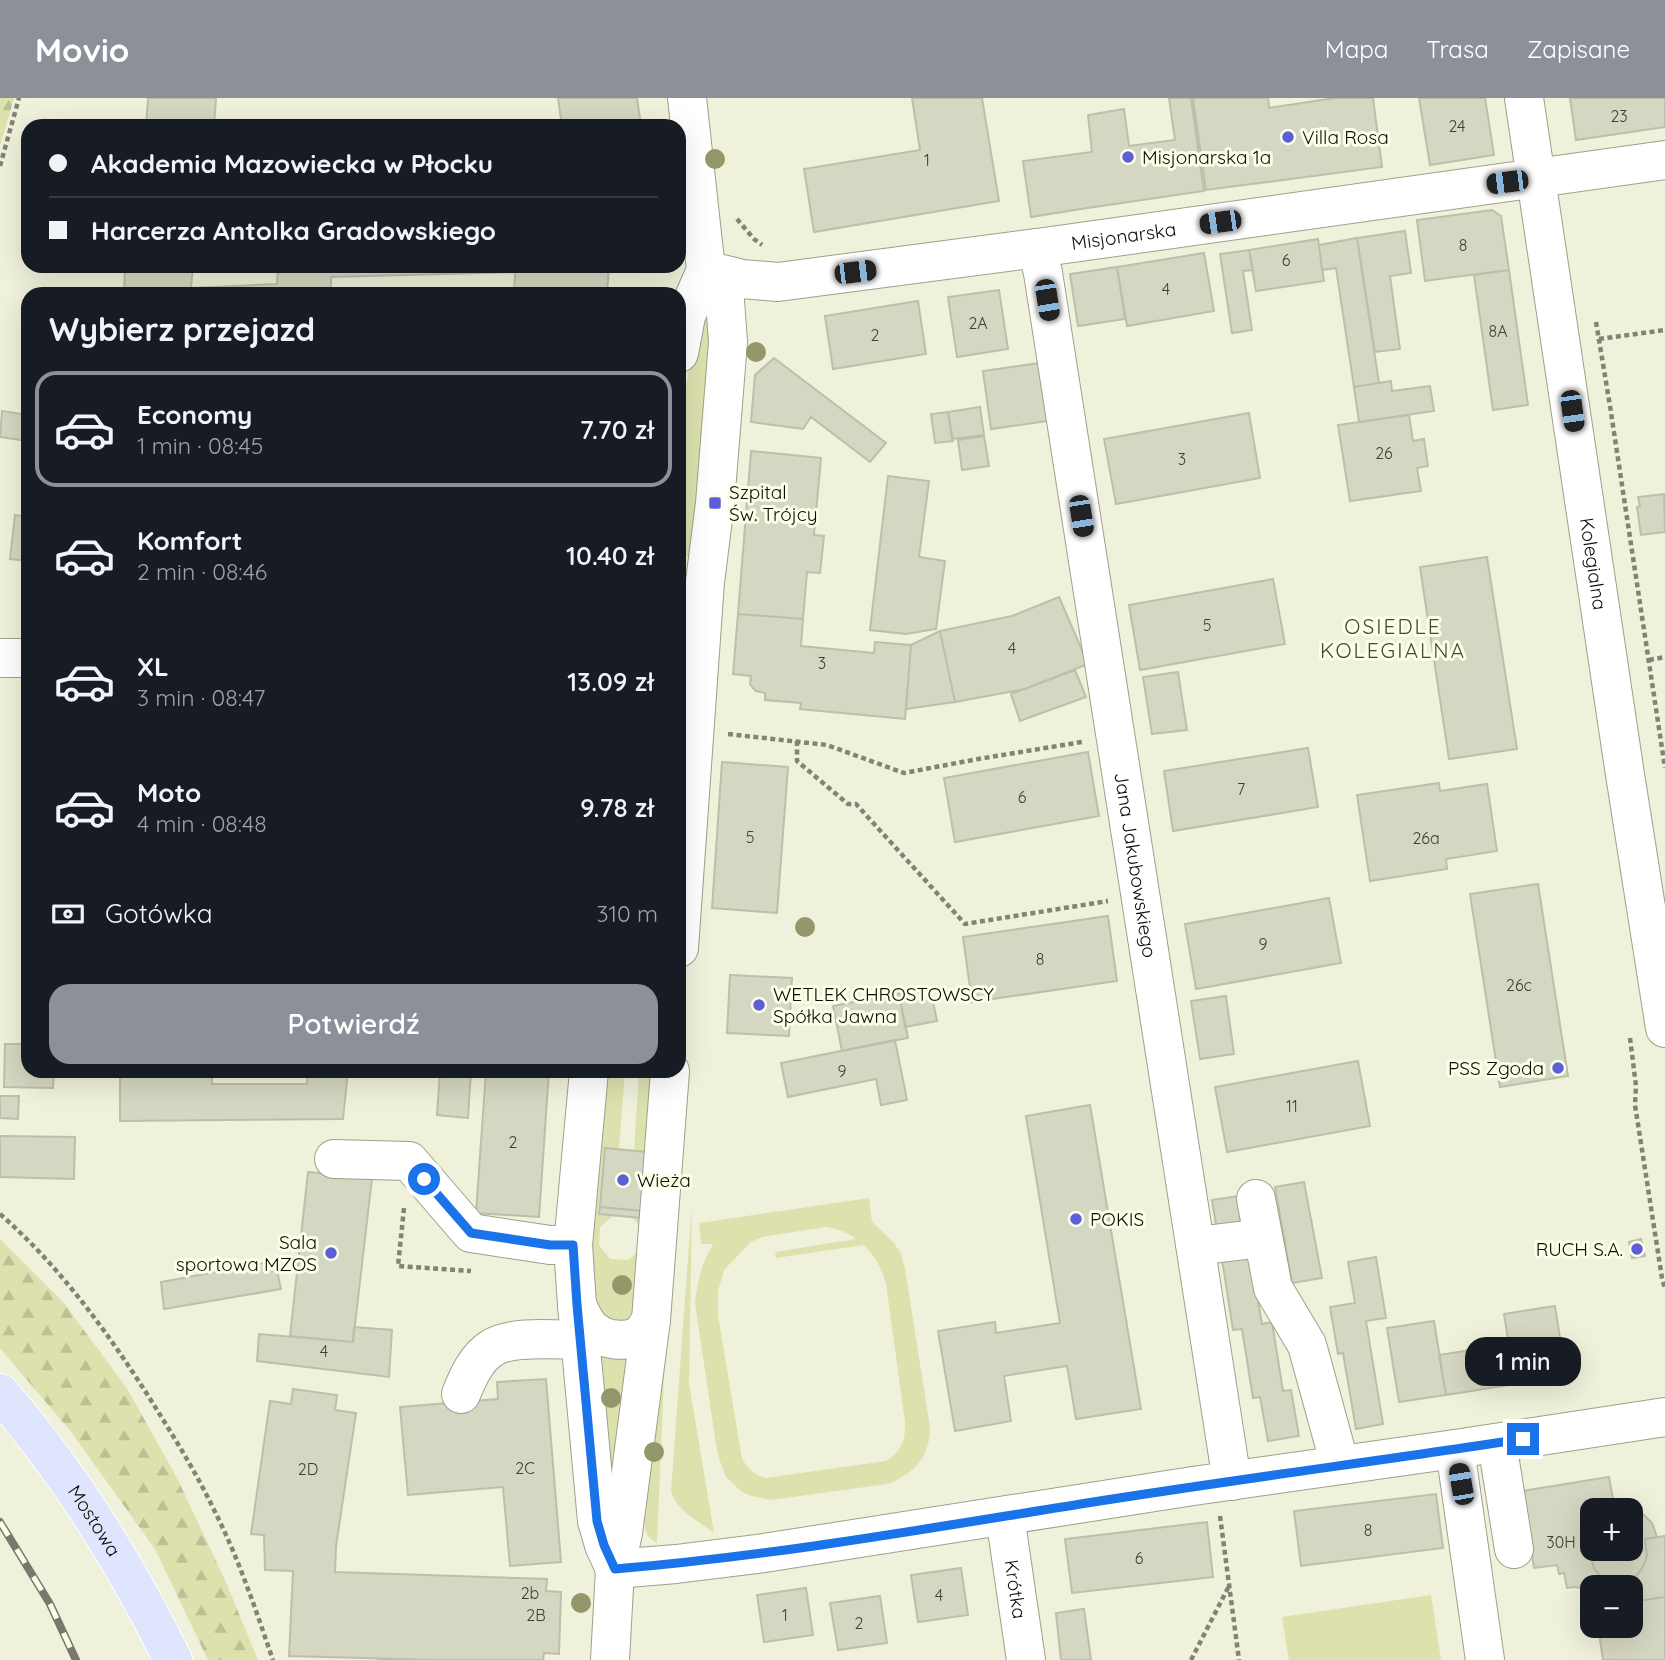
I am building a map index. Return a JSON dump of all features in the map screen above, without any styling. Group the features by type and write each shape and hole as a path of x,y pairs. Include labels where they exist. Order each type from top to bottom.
{"main road":[{"name":"Mostowa","path":"0,1393 49,1453 89,1510 131,1578 173,1660"}],"street":[{"path":"686,748 692,576 715,503 727,342 725,301 706,270 687,98"},
{"name":"Kolegialna","path":"1524,98 1665,1028"},
{"name":"Misjonarska","path":"706,270 742,279 778,282 1665,160"},
{"name":"Jana Jakubowskiego","path":"1037,248 1196,1246 1226,1497"},
{"path":"686,316 706,270"},
{"path":"0,658 21,658"},
{"path":"588,1078 573,1245 597,1521 615,1569"},
{"path":"610,1660 615,1569 623,1533 651,1320 669,1078"},
{"path":"334,1159 409,1161 471,1233 550,1245 573,1245"},
{"path":"1256,1199 1273,1288 1307,1346 1340,1465"},
{"path":"1196,1246 1263,1238"},
{"path":"461,1394 470,1372 482,1357 500,1344 584,1320 596,1333 615,1340 635,1338 651,1320"},
{"path":"615,1569 764,1553 1005,1516 1226,1497 1340,1465 1665,1417"},
{"path":"1497,1443 1514,1549"},
{"path":"1455,1450 1485,1660"},
{"name":"Krótka","path":"1005,1516 1025,1657"}],"path":[{"path":"0,166 19,98"},
{"path":"1594,312 1665,768"},
{"path":"1599,339 1665,330"},
{"path":"1649,660 1665,657"},
{"path":"720,733 827,745 904,773 1088,741"},
{"path":"797,741 797,761 848,804 856,804 965,924 1110,901"},
{"path":"0,1213 69,1287 102,1328 129,1365 178,1444 218,1517 273,1660"},
{"path":"1226,1497 1229,1586 1239,1660"},
{"path":"1191,1660 1229,1586"}],"green space":[{"path":"0,98 14,98 0,146"},
{"path":"715,311 690,556 686,556 686,386 699,320"},
{"path":"686,588 691,592 686,640"},
{"path":"604,1078 624,1078 619,1149 605,1148 599,1213 614,1215 600,1227 599,1245 610,1259 628,1260 642,1249 643,1231 632,1217 647,1152 634,1151 639,1078 661,1078 643,1303 629,1319 619,1321 607,1318 599,1308 590,1275"},
{"path":"869,1198 872,1222 894,1243 905,1269 930,1427 924,1455 906,1475 887,1484 771,1500 742,1492 726,1477 717,1451 695,1303 701,1272 713,1244 701,1244 699,1223","holes":["826,1227 856,1239 775,1252 776,1258 864,1245 875,1258 886,1284 905,1434 899,1449 886,1461 766,1478 752,1471 742,1459 718,1316 718,1291 724,1270 751,1242 762,1237"]},
{"path":"692,1204 689,1384 714,1533 683,1510 671,1491"},
{"path":"0,1239 64,1303 128,1390 176,1476 225,1580 258,1660 208,1660 155,1549 72,1433 0,1348"},
{"path":"666,1331 657,1543 647,1534 644,1520"},
{"path":"597,1356 633,1358 614,1529"},
{"path":"1431,1595 1441,1660 1289,1660 1282,1617"}],"building":[{"path":"148,98 216,98 214,119 146,119"},
{"path":"558,98 637,98 640,119 561,119"},
{"path":"912,98 982,98 999,201 814,232 804,169 920,150"},
{"name":"Misjonarska 1a","path":"1169,98 1191,98 1204,191 1031,217 1023,161 1092,152 1088,115 1124,109 1129,146 1175,140"},
{"name":"Villa Rosa","path":"1193,98 1268,98 1269,108 1335,98 1373,98 1382,167 1206,190"},
{"path":"1419,98 1485,98 1494,155 1430,165"},
{"path":"1570,98 1665,98 1665,127 1576,140"},
{"path":"1492,210 1501,216 1509,270 1425,281 1417,220"},
{"path":"1405,231 1411,273 1390,276 1400,349 1375,352 1357,238"},
{"path":"1357,238 1379,383 1354,387 1336,268 1322,270 1319,245"},
{"path":"1318,239 1324,281 1256,291 1249,250"},
{"path":"1249,250 1253,270 1243,271 1252,330 1232,333 1220,254"},
{"path":"1204,253 1214,311 1127,326 1117,267"},
{"path":"1117,267 1125,319 1078,326 1070,274"},
{"path":"1509,270 1528,405 1493,410 1474,275"},
{"path":"125,273 192,273 191,287 124,287"},
{"path":"278,273 478,273 331,277 331,287 212,287 277,284"},
{"path":"515,273 608,273 608,287 514,287"},
{"path":"999,290 1008,349 957,357 948,297"},
{"path":"918,301 926,354 833,369 825,316"},
{"path":"774,358 886,443 870,462 811,417 803,429 751,422 755,375"},
{"path":"1040,363 1048,421 991,429 983,371"},
{"path":"1391,381 1392,391 1430,386 1434,411 1359,422 1354,387"},
{"path":"980,407 984,435 952,439 948,412"},
{"path":"2,411 21,414 21,440 0,437"},
{"path":"948,412 953,441 935,443 931,414"},
{"path":"1249,413 1260,478 1116,504 1104,439"},
{"path":"1409,415 1413,441 1424,439 1428,466 1417,468 1421,491 1350,501 1338,425"},
{"path":"984,436 989,466 962,470 958,440"},
{"path":"751,451 821,458 814,535 824,536 820,573 807,572 803,619 738,614"},
{"path":"888,476 929,481 919,557 945,561 936,629 906,634 870,630"},
{"path":"1664,494 1665,532 1641,535 1638,497"},
{"path":"15,515 21,516 21,560 10,559"},
{"path":"1487,557 1517,749 1449,759 1420,567"},
{"path":"1273,579 1285,644 1140,670 1129,605"},
{"path":"1059,597 1088,664 1025,689 955,702 940,631 1012,616"},
{"path":"738,614 803,619 801,646 874,653 875,642 911,645 905,719 800,709 801,703 765,700 765,693 756,691 750,684 751,676 733,674"},
{"path":"940,631 955,702 906,709 911,645"},
{"path":"1075,670 1086,697 1020,721 1011,694"},
{"path":"1178,672 1187,730 1152,734 1143,677"},
{"path":"1308,748 1318,807 1173,831 1164,771"},
{"path":"1088,752 1099,816 955,842 944,778"},
{"path":"722,762 788,767 777,913 712,908"},
{"path":"1439,783 1440,791 1487,784 1497,851 1446,859 1447,869 1370,881 1357,795"},
{"path":"1538,884 1568,1076 1500,1087 1470,894"},
{"path":"1329,898 1341,963 1196,989 1185,924"},
{"path":"1108,916 1117,981 972,1002 963,937"},
{"name":"WETLEK CHROSTOWSCY Spółka Jawna","path":"730,975 792,978 789,1036 727,1033"},
{"path":"930,987 937,1021 905,1027 899,993"},
{"path":"899,993 908,1038 842,1051 833,1006"},
{"path":"1226,996 1234,1054 1200,1059 1191,1001"},
{"path":"895,1040 907,1100 881,1105 876,1079 788,1097 781,1063"},
{"path":"5,1044 21,1044 21,1078 54,1078 53,1088 4,1087"},
{"path":"1358,1061 1370,1126 1227,1152 1215,1087"},
{"path":"120,1078 212,1078 212,1084 307,1084 307,1078 347,1078 343,1119 120,1121"},
{"path":"440,1078 471,1078 468,1118 437,1115"},
{"path":"486,1078 549,1078 539,1217 476,1213"},
{"path":"0,1096 19,1096 18,1119 0,1118"},
{"name":"POKIS","path":"1090,1105 1141,1409 1076,1419 1067,1366 1004,1376 1011,1421 955,1431 938,1331 995,1322 996,1333 1060,1323 1026,1116"},
{"path":"0,1136 75,1137 74,1179 0,1177"},
{"name":"Wieża","path":"605,1148 647,1152 642,1211 600,1207"},
{"name":"Sala sportowa MZOS","path":"308,1172 372,1178 353,1342 290,1336"},
{"path":"1304,1182 1322,1278 1292,1283 1275,1187"},
{"path":"1239,1196 1245,1232 1218,1236 1212,1200"},
{"path":"600,1207 642,1211 641,1218 599,1214"},
{"name":"RUCH S.A.","path":"1641,1239 1645,1256 1632,1258 1629,1242"},
{"path":"1250,1254 1262,1324 1272,1322 1283,1391 1291,1390 1299,1436 1268,1441 1260,1397 1253,1398 1242,1329 1233,1330 1222,1259"},
{"path":"1376,1257 1386,1318 1366,1321 1383,1424 1356,1429 1343,1353 1338,1354 1330,1307 1355,1303 1348,1262"},
{"path":"275,1261 281,1289 164,1309 161,1282"},
{"path":"1555,1306 1566,1377 1515,1384 1504,1314"},
{"path":"1434,1321 1446,1395 1399,1402 1387,1328"},
{"path":"354,1327 392,1330 389,1377 257,1361 259,1334 353,1342"},
{"path":"1509,1344 1515,1384 1446,1395 1439,1355"},
{"path":"546,1379 561,1562 510,1566 503,1487 408,1495 400,1407 498,1399 497,1382"},
{"path":"293,1389 337,1395 335,1410 356,1413 336,1546 335,1572 547,1579 546,1591 561,1592 559,1654 544,1653 543,1660 289,1656 293,1571 265,1570 264,1535 251,1534 270,1401 291,1404"},
{"path":"1609,1477 1613,1498 1580,1498 1580,1561 1592,1561 1599,1575 1580,1575 1580,1588 1567,1588 1564,1573 1559,1574 1557,1565 1534,1568 1522,1491"},
{"path":"1436,1494 1443,1548 1301,1566 1294,1511"},
{"path":"1643,1514 1652,1523 1657,1537 1645,1539 1647,1555 1638,1574 1599,1575 1592,1561 1643,1561"},
{"path":"1207,1522 1213,1577 1072,1593 1065,1539"},
{"path":"1665,1536 1665,1597 1643,1600 1643,1575 1636,1575 1647,1555 1645,1539"},
{"path":"961,1568 968,1615 918,1622 911,1575"},
{"path":"806,1588 813,1635 764,1642 757,1595"},
{"path":"880,1596 887,1643 838,1650 830,1603"},
{"path":"1665,1597 1665,1660 1603,1660 1600,1638 1643,1638 1643,1600"},
{"path":"1084,1609 1091,1660 1061,1660 1056,1613"}],"railway":[{"path":"0,1522 50,1604 76,1660"}],"place":[{"name":"Villa Rosa","path":"1288,137"},
{"name":"Misjonarska 1a","path":"1128,157"},
{"name":"Szpital Św. Trójcy","path":"715,503"},
{"name":"WETLEK CHROSTOWSCY Spółka Jawna","path":"759,1005"},
{"name":"PSS Zgoda","path":"1558,1068"},
{"name":"Wieża","path":"623,1180"},
{"name":"POKIS","path":"1076,1219"},
{"name":"RUCH S.A.","path":"1637,1249"},
{"name":"Sala sportowa MZOS","path":"331,1253"}],"district":[{"name":"OSIEDLE KOLEGIALNA","path":"1393,639"}],"route":[{"path":"424,1179 471,1233 550,1245 573,1245 597,1521 615,1569 764,1553 1193,1486 1523,1439"}]}
